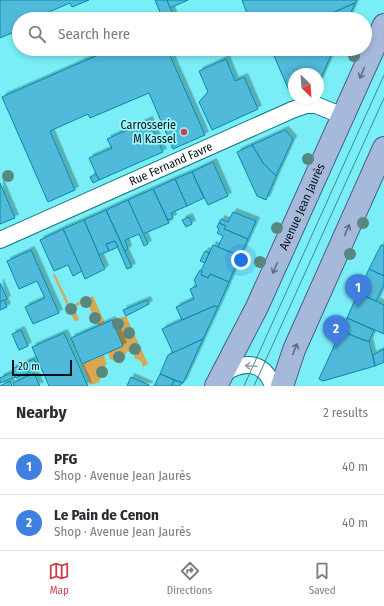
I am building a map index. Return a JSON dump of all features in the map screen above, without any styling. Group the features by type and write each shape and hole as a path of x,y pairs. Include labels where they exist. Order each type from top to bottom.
{"main road":[{"name":"Avenue Jean Jaurès","path":"372,52 384,25"},
{"name":"Avenue Jean Jaurès","path":"218,381 257,307 370,56"},
{"path":"282,386 294,350 384,148"}],"street":[{"name":"Rue Fernand Favre","path":"0,240 292,110 306,105 316,105 343,116"},
{"path":"218,381 236,367 253,365 262,368 270,378 273,386"}],"shaded area":[{"path":"55,274 70,306 93,296 105,323 98,326 87,302 74,307 79,320 74,320 53,275"},
{"path":"126,316 148,364 143,367 141,361 134,358 135,354 127,351 121,364 110,359 108,353 123,346 112,320"},
{"path":"104,355 107,362 99,382 91,385 82,364"}],"building":[{"path":"0,0 89,0 72,7 70,3 49,12 12,12 12,33 0,38"},
{"path":"155,0 167,0 172,12 160,12"},
{"path":"167,0 188,0 170,8"},
{"path":"242,0 357,0 355,3 335,12 246,12"},
{"path":"355,3 351,12 335,12"},
{"path":"96,56 170,56 205,135 173,149 149,93 90,118 88,114 50,131 75,190 48,202 2,97"},
{"path":"274,56 331,56 324,71 324,68 288,68 288,88"},
{"path":"226,59 235,81 244,77 258,109 212,130 199,102 208,92 199,71"},
{"path":"149,120 163,152 99,180 89,158 112,148 107,139"},
{"path":"285,130 293,139 276,176 263,163 252,145"},
{"path":"252,145 263,163 276,176 266,200 257,196 237,152"},
{"path":"213,162 228,196 208,205 192,172"},
{"path":"192,172 204,198 187,206 175,179"},
{"path":"96,174 99,180 93,183 90,177"},
{"path":"175,179 187,206 171,213 173,218 168,220 153,189"},
{"path":"0,183 15,218 0,224"},
{"path":"153,189 169,223 143,234 128,200"},
{"path":"128,200 148,244 144,246 139,234 125,240 128,249 125,251 106,210"},
{"path":"106,210 132,267 127,269 115,241 106,244 109,251 99,255 84,220"},
{"path":"233,212 256,221 248,239 224,229 226,226 219,223 221,219 228,222"},
{"path":"189,217 192,224 186,227 182,220"},
{"path":"84,220 105,269 85,279 63,229"},
{"path":"219,223 226,226 224,229 248,239 240,256 218,247 223,236 217,233 219,230 217,227"},
{"path":"63,229 82,271 73,276 68,265 54,271 40,240"},
{"path":"115,241 118,247 109,251 106,244"},
{"path":"213,245 240,256 229,282 210,274 208,278 201,275 201,271"},
{"path":"381,245 384,246 384,276 369,269"},
{"path":"31,250 59,313 33,324 25,307 45,298 37,281 19,289 7,261"},
{"path":"205,251 209,253 205,263 200,261"},
{"path":"369,269 384,276 384,285 376,301 358,293"},
{"path":"200,270 202,271 201,275 208,278 210,274 229,282 218,307 214,306 182,320 176,307 194,299 190,289 197,286 194,280"},
{"path":"0,283 7,299 0,302"},
{"path":"358,293 384,305 384,334 347,318"},
{"path":"4,300 7,307 0,310 0,302"},
{"path":"147,300 149,304 126,316 123,310"},
{"path":"214,306 218,307 203,339 173,353 162,329"},
{"path":"347,318 374,330 369,341 341,331"},
{"path":"112,320 123,346 82,364 71,338"},
{"path":"21,330 28,346 19,350 12,334"},
{"path":"341,331 369,341 375,366 323,381 319,379"},
{"path":"64,333 88,386 49,386 32,347"},
{"path":"203,339 183,383 160,374 168,355"},
{"path":"384,349 384,362 375,366 373,355"},
{"path":"34,359 38,369 16,378 12,369"},
{"path":"13,372 15,377 0,383 0,378"},
{"path":"34,373 40,386 14,386 13,383"},
{"path":"160,374 174,380 172,386 154,386"},
{"path":"131,377 149,385 149,386 127,386"},
{"path":"174,380 182,383 180,386 172,386"},
{"path":"10,381 12,386 0,386"}],"tram line":[{"path":"244,386 384,75"},
{"path":"254,386 384,98"}],"place":[{"name":"Carrosserie M Kassel","path":"184,132"},
{"name":"PFG","path":"358,307"},
{"name":"Le Pain de Cenon","path":"336,348"}]}
